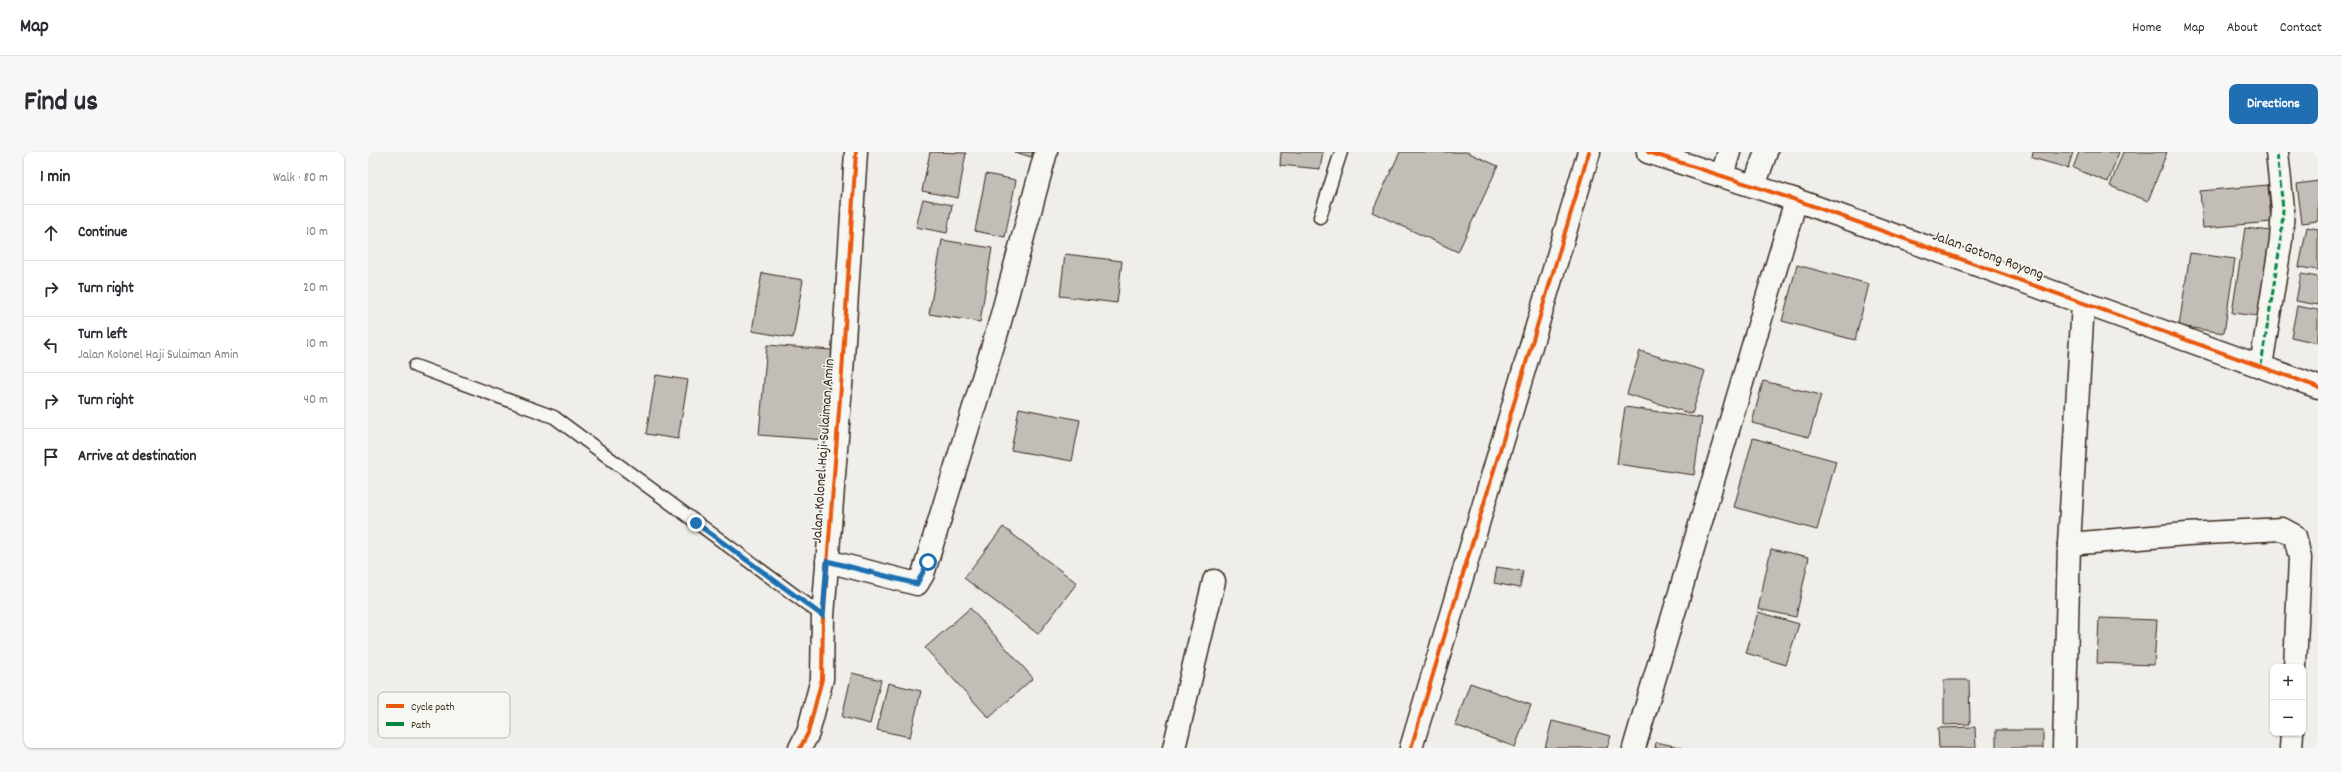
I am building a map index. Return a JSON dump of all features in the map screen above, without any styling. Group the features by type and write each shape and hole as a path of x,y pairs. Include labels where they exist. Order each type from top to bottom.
{"street":[{"name":"Jalan Kolonel Haji Sulaiman Amin","path":"800,748 808,733 822,679 823,616 842,373 856,152"},
{"path":"827,561 917,584 923,574 998,329 1046,152"},
{"path":"1411,748 1589,152"},
{"name":"Jalan Gotong Royong","path":"1648,152 1796,200 2318,387"},
{"path":"1722,175 1729,152"},
{"path":"1754,186 1766,152"},
{"path":"2261,366 2281,240 2283,209 2277,152"},
{"path":"1634,748 1796,200"},
{"path":"2064,748 2069,544 2084,304"},
{"path":"2069,544 2186,534 2282,529 2288,532 2295,536 2300,558 2295,664"},
{"path":"1174,748 1214,582"},
{"path":"2291,748 2292,736"}],"lane":[{"path":"1320,216 1341,152"},
{"path":"415,366 554,417 823,616"}],"building":[{"path":"930,152 966,153 958,198 922,191"},
{"path":"1015,152 1033,152 1031,157"},
{"path":"1281,152 1323,152 1320,169 1280,165"},
{"path":"1400,152 1467,152 1498,166 1458,252 1372,212"},
{"path":"2033,152 2073,152 2068,168 2032,158"},
{"path":"2079,152 2119,152 2108,182 2073,168"},
{"path":"2123,152 2167,152 2148,201 2110,186"},
{"path":"986,174 1016,180 1005,237 975,231"},
{"path":"2318,181 2318,221 2302,223 2297,184"},
{"path":"2268,185 2271,222 2203,228 2200,191"},
{"path":"923,199 952,205 947,233 916,227"},
{"path":"2307,227 2318,229 2318,270 2299,267"},
{"path":"2245,228 2271,231 2258,316 2232,313"},
{"path":"942,240 992,248 980,322 929,314"},
{"path":"2190,253 2235,259 2224,333 2179,326"},
{"path":"1065,254 1122,261 1117,303 1060,296"},
{"path":"1797,265 1869,284 1855,340 1782,321"},
{"path":"762,273 803,280 793,338 752,331"},
{"path":"2301,274 2318,277 2318,305 2296,301"},
{"path":"2297,306 2318,310 2318,343 2291,337"},
{"path":"767,345 832,350 825,440 759,435"},
{"path":"1640,351 1705,371 1692,414 1627,394"},
{"path":"656,375 688,380 678,439 646,434"},
{"path":"1763,381 1821,395 1809,437 1752,423"},
{"path":"1625,407 1702,418 1694,475 1617,464"},
{"path":"1019,408 1080,420 1072,461 1011,450"},
{"path":"1753,438 1836,461 1817,530 1734,507"},
{"path":"1003,527 1077,583 1038,634 964,578"},
{"path":"1771,549 1809,557 1796,617 1758,609"},
{"path":"1497,567 1523,571 1520,588 1494,583"},
{"path":"970,608 1033,678 989,718 925,648"},
{"path":"1758,612 1799,624 1786,665 1746,653"},
{"path":"2099,618 2157,620 2154,665 2097,663"},
{"path":"852,673 881,680 870,724 842,717"},
{"path":"1944,680 1969,680 1970,724 1944,725"},
{"path":"888,683 921,691 910,737 877,730"},
{"path":"1470,683 1531,705 1515,747 1455,725"},
{"path":"1552,721 1611,736 1607,748 1545,748"},
{"path":"1975,727 1976,748 1939,748 1938,728"},
{"path":"1996,730 2043,730 2043,748 1996,748"},
{"path":"1656,742 1683,748 1655,748"}],"marked path":[{"path":"2261,366 2281,240 2283,209 2277,152"}],"cycle path":[{"path":"800,748 808,733 822,679 823,616 842,373 856,152"},
{"path":"1411,748 1589,152"},
{"path":"1648,152 1796,200 2318,387"}],"route":[{"path":"696,523 823,616 827,561 917,584 928,562"}]}
